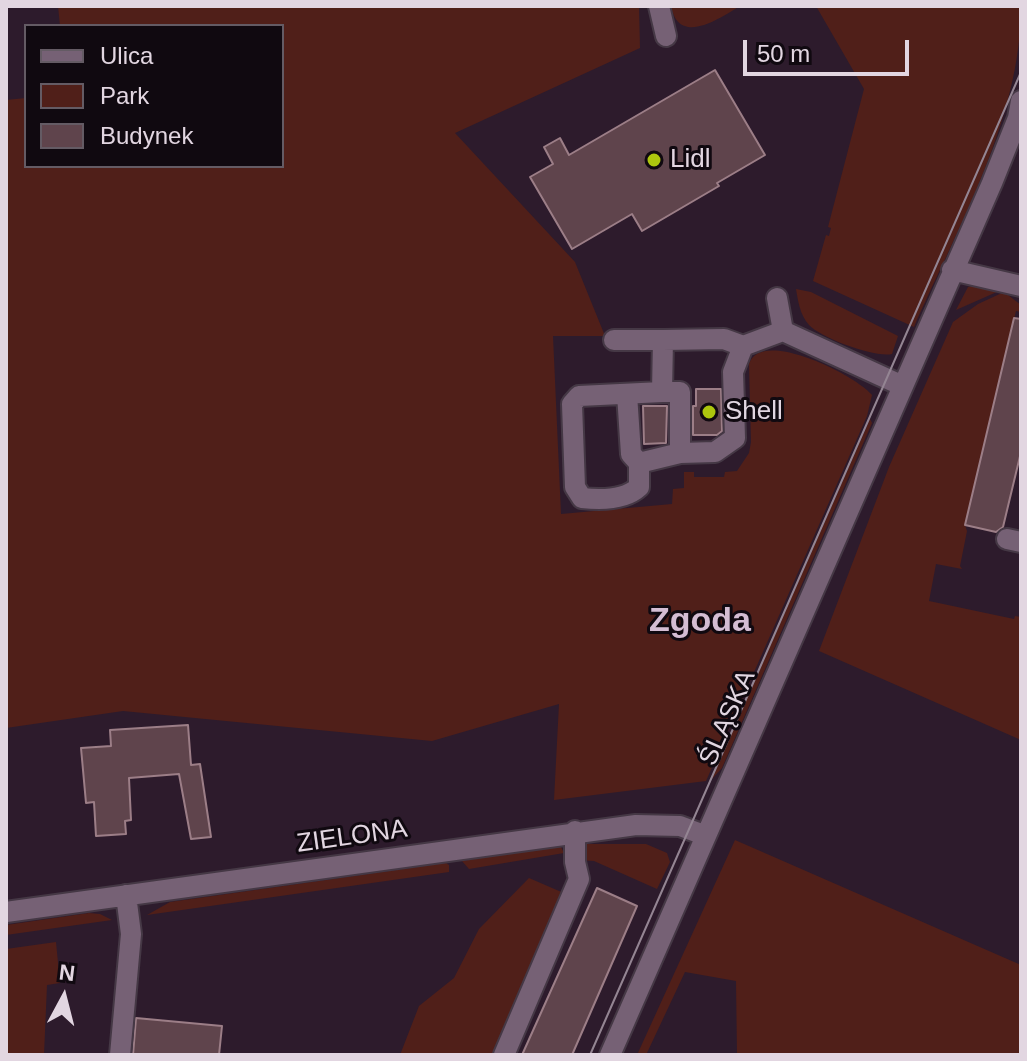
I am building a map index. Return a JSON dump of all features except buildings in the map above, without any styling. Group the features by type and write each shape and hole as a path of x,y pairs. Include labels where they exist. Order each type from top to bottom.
{"street":[{"path":"659,6 666,36"},
{"name":"ŚLĄSKA","path":"610,1055 1018,121"},
{"path":"952,270 1021,286"},
{"path":"777,298 783,331"},
{"path":"614,340 724,339 743,346 783,331 903,386"},
{"path":"662,392 663,340"},
{"path":"639,463 680,453 715,452 735,438 733,372 743,346"},
{"path":"627,394 631,454 639,463 639,487 630,495 582,498 575,487 572,404 579,396 662,392 680,392 680,453"},
{"name":"ZIELONA","path":"6,912 575,831 662,824 680,826 704,835"},
{"path":"504,1055 579,879 575,862 575,831"},
{"path":"120,1055 131,934 126,895"}],"green space":[{"path":"58,6 639,6 640,48 455,133 575,262 605,336 553,336 561,514 672,504 673,489 684,488 684,472 694,472 694,477 724,477 725,472 737,471 749,453 751,442 749,364 757,354 771,351 809,358 848,377 872,395 867,416 706,781 554,800 559,704 432,741 123,711 6,728 6,100 24,98 24,168 284,168 284,24 60,24"},
{"path":"671,6 740,6 711,22 691,27 682,25 675,18"},
{"path":"816,6 1021,6 1018,48 999,130 967,211 914,327 813,281 826,235 829,236 831,228 828,227 864,89"},
{"path":"975,285 999,291 956,310 968,287"},
{"path":"796,289 811,292 898,336 892,354 861,350 815,330 803,317"},
{"path":"1004,292 1021,305 1021,312 1016,311 965,525 967,531 962,569 936,564 929,601 1014,619 1015,616 1021,617 1021,740 819,651 889,467 953,322 978,304"},
{"path":"870,419 872,423 722,768 711,780"},
{"path":"735,840 1021,965 1021,1055 737,1055 736,981 685,972 646,1055 637,1055"},
{"path":"582,844 646,844 667,853 670,862 657,889 594,861 579,860"},
{"path":"561,847 564,853 469,869 462,861"},
{"path":"446,863 449,872 147,915 170,902"},
{"path":"529,878 566,894 495,1055 400,1055 419,1006 454,978 479,929"},
{"path":"89,913 112,920 6,935 6,925"},
{"path":"56,942 60,983 47,985 44,1055 6,1055 6,949"}],"tram line":[{"path":"590,1055 1021,72"}],"place":[{"name":"Lidl","path":"654,160"},
{"name":"Shell","path":"709,412"}],"district":[{"name":"Zgoda","path":"700,622"}]}
